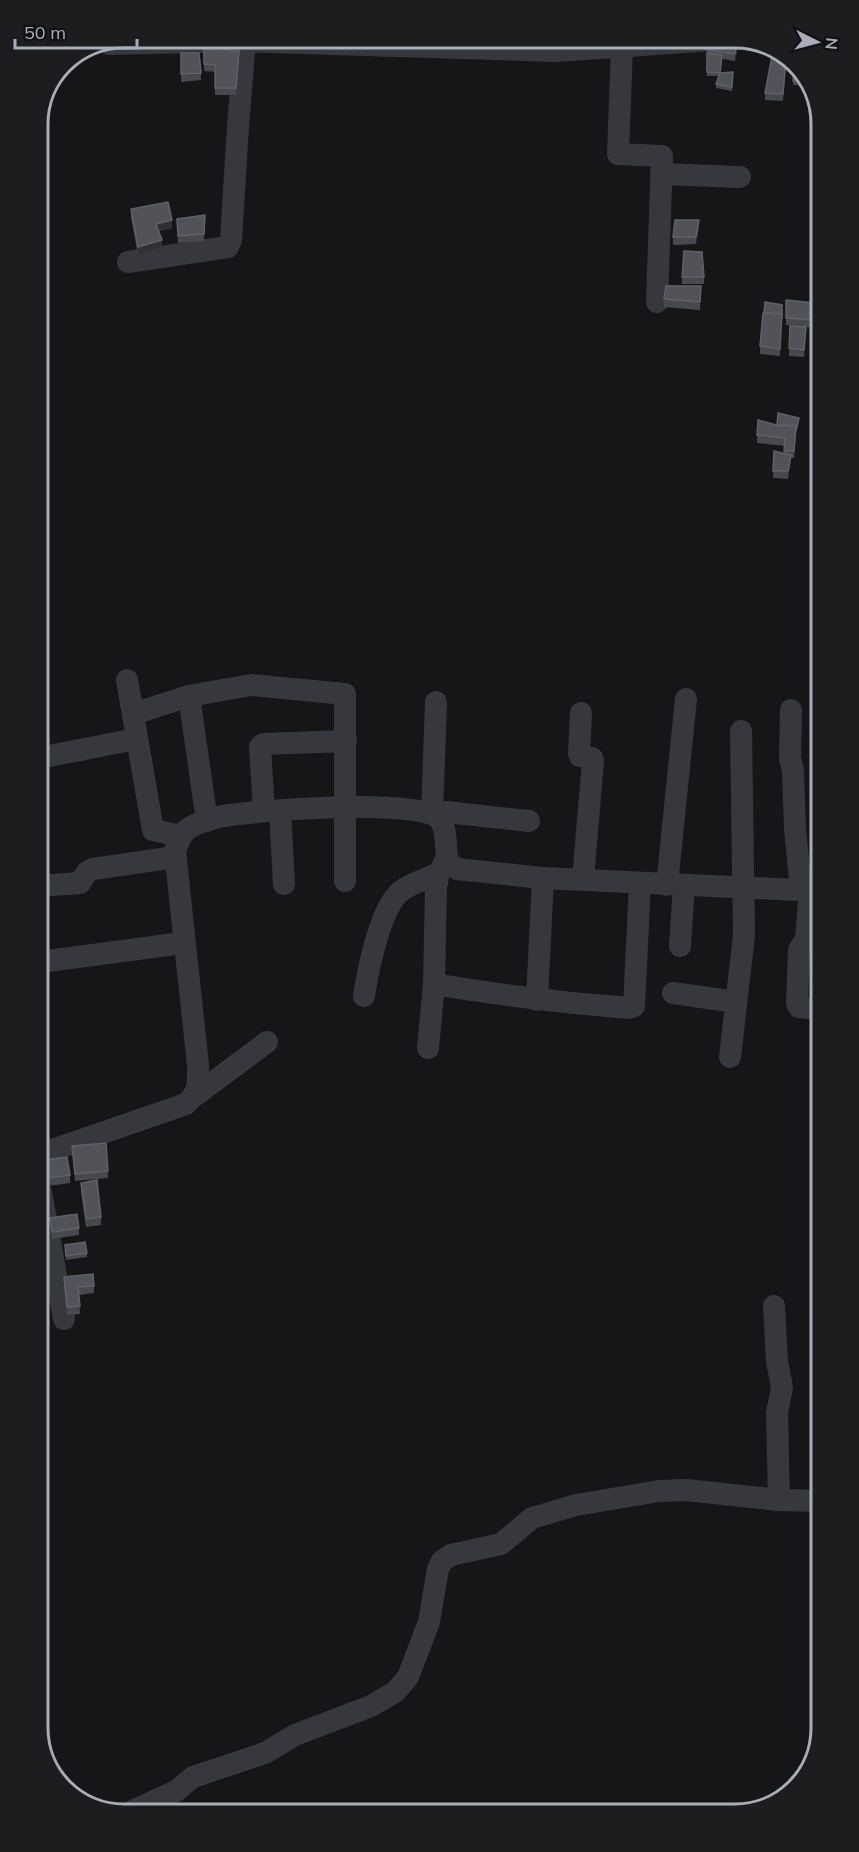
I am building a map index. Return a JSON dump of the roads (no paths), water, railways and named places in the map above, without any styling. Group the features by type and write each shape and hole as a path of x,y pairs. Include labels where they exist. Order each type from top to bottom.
{"street":[{"path":"128,262 228,247 231,240 238,126 258,48"},
{"path":"475,48 556,51 606,48"},
{"path":"622,48 618,154 662,156 657,302"},
{"path":"661,174 740,177"},
{"path":"127,680 153,830 178,847"},
{"path":"134,714 189,696 251,686 345,694 345,881"},
{"path":"189,696 207,821"},
{"path":"680,946 676,885 686,699"},
{"path":"428,1048 434,984 436,887 443,865 444,826 434,815 436,702"},
{"path":"791,710 790,758 793,771 795,829 810,890 806,939 800,950 797,1003 799,1007 811,1008"},
{"path":"581,713 579,753 580,756 592,758 594,761 583,879"},
{"path":"730,1057 744,934 741,731"},
{"path":"48,756 136,739"},
{"path":"284,884 260,747 263,744 346,741"},
{"path":"196,1095 198,1065 183,943 178,847 191,827 217,817 272,811 345,808 409,808 434,815 446,812 529,821"},
{"path":"48,885 80,883 87,872 93,869 178,847"},
{"path":"364,996 372,952 389,909 400,892 443,865 456,869 543,878 810,890"},
{"path":"537,1000 543,878"},
{"path":"434,984 537,1000 629,1008 634,1006 640,883"},
{"path":"48,961 183,943"},
{"path":"673,993 736,1002"},
{"path":"48,1151 186,1104 267,1042"},
{"path":"48,1231 64,1319"},
{"path":"774,1306 777,1361 782,1387 777,1413 778,1498"},
{"path":"148,1804 176,1791 193,1777 265,1753 295,1735 371,1706 395,1692 408,1677 429,1622 440,1564 451,1555 501,1544 532,1518 576,1505 659,1491 686,1490 811,1500"}]}
